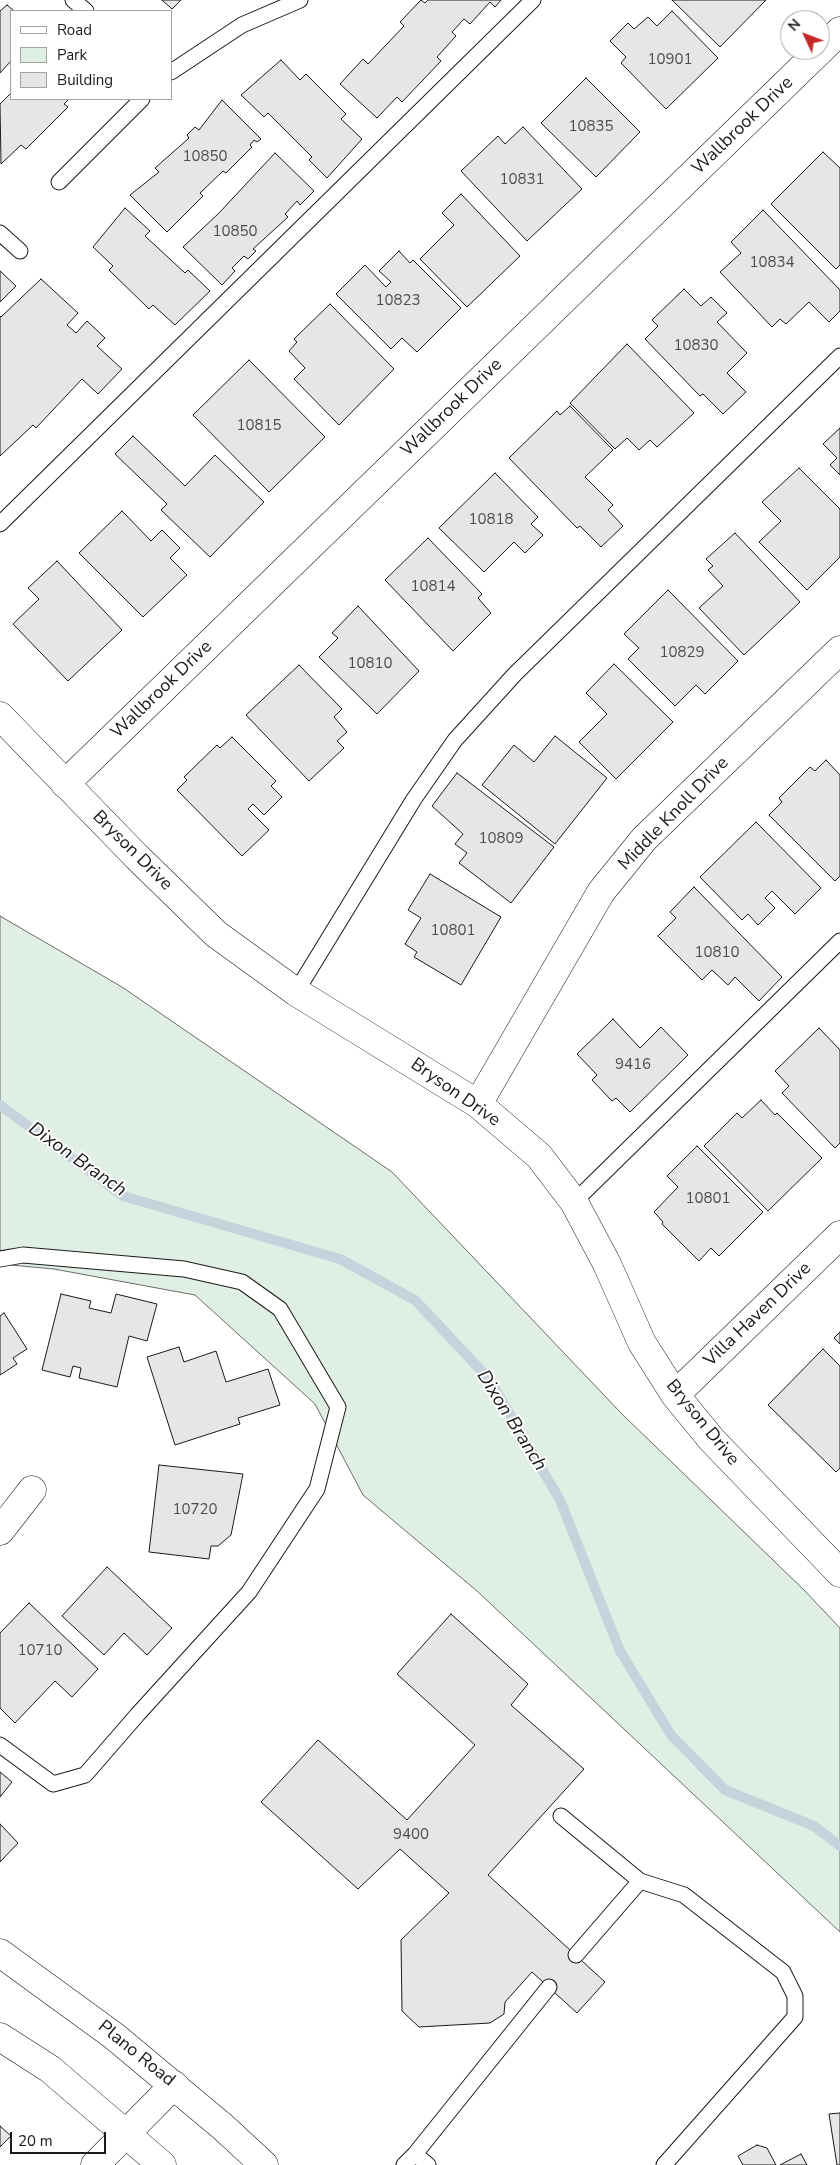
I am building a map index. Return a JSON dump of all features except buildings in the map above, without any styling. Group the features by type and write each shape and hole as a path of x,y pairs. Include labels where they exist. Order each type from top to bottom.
{"street":[{"name":"Wallbrook Drive","path":"65,784 840,32"},
{"name":"Middle Knoll Drive","path":"478,1104 602,892 644,839 840,650"},
{"name":"Bryson Drive","path":"0,716 137,857 216,934 296,992 478,1104 539,1156 574,1202 607,1264 642,1343 675,1395 712,1440 838,1566"},
{"name":"Villa Haven Drive","path":"675,1395 840,1235"},
{"path":"0,1531 32,1490"},
{"name":"Plano Road","path":"0,1954 71,2003 174,2085 264,2165"},
{"path":"0,2037 50,2069 162,2165"},
{"path":"95,2165 125,2132 174,2085"}],"lane":[{"path":"73,0 85,10"},
{"path":"172,71 242,25 300,0"},
{"path":"0,524 533,0"},
{"path":"60,182 141,100"},
{"path":"0,233 20,252"},
{"path":"296,992 414,799 455,740 516,674 840,356"},
{"path":"574,1202 840,941"},
{"path":"0,1259 23,1256 184,1269 242,1282 280,1309 338,1407 317,1489 250,1592 85,1775 53,1784 0,1745"},
{"path":"561,1816 640,1881 684,1895 782,1972 795,1996 795,2017 664,2165"},
{"path":"576,1955 640,1881"},
{"path":"404,2165 415,2154 549,1987"},
{"path":"415,2154 428,2165"}],"green space":[{"path":"0,916 122,987 392,1172 622,1414 804,1590 840,1628 840,1932 477,1591 363,1495 315,1404 195,1295 54,1269 0,1264"}],"waterway":[{"name":"Dixon Branch","path":"0,1105 123,1196 340,1259 415,1300 490,1380 560,1500 620,1651 671,1735 725,1790 814,1826 840,1846"}]}
